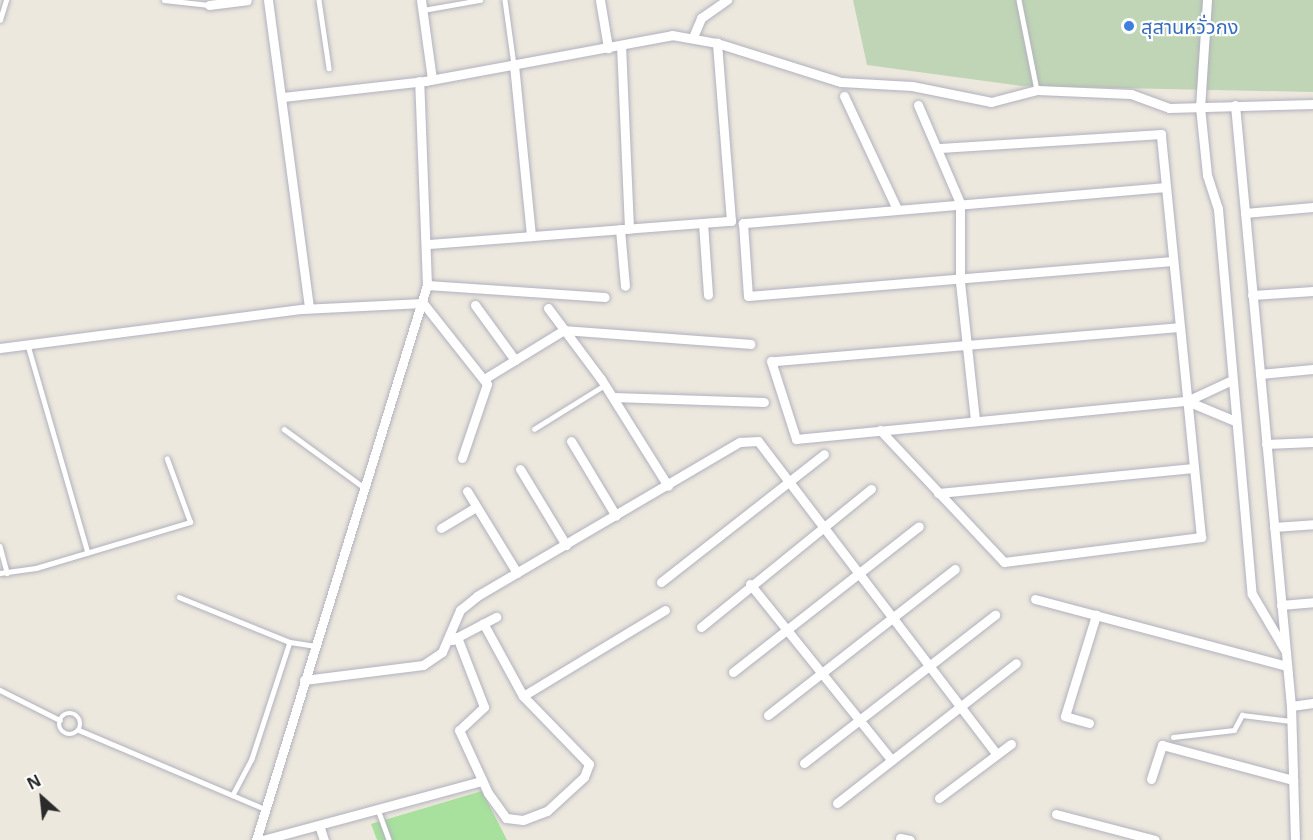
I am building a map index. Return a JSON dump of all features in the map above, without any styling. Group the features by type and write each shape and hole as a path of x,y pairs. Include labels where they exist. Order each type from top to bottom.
{"street":[{"path":"209,5 247,0"},
{"path":"268,0 284,97 309,308"},
{"path":"600,0 608,48"},
{"path":"693,37 701,18 727,0"},
{"path":"1207,0 1200,107 1207,175 1218,208 1252,594 1286,652"},
{"path":"422,5 432,79"},
{"path":"284,97 419,81 621,45 693,37 841,82 912,86 992,102 1037,90 1131,94 1169,108 1313,104"},
{"path":"429,244 731,221 717,43"},
{"path":"621,45 625,286"},
{"path":"514,65 531,236"},
{"path":"256,840 314,646 365,488 403,352 428,285 429,244 419,81"},
{"path":"844,96 897,209"},
{"path":"918,105 940,148 960,203 960,282 975,421"},
{"path":"1235,105 1291,706 1295,840"},
{"path":"880,430 1004,562 1201,537 1161,134 940,148"},
{"path":"1166,187 743,223 748,296 960,282 1173,261"},
{"path":"1245,213 1313,207"},
{"path":"703,223 708,295"},
{"path":"428,285 605,297"},
{"path":"1252,295 1313,291"},
{"path":"0,348 309,308 423,303"},
{"path":"423,303 487,384 462,458"},
{"path":"475,305 515,360"},
{"path":"548,308 605,385 668,486"},
{"path":"1180,327 967,342 771,361 796,439 1187,401 1232,380"},
{"path":"484,379 564,330 750,344"},
{"path":"1260,374 1313,369"},
{"path":"613,397 764,402"},
{"path":"1187,401 1235,421"},
{"path":"571,441 616,516"},
{"path":"483,624 523,696 589,764 589,771 547,811 523,820 506,818 482,781 459,724 484,707 453,639 467,603 668,486 740,441 758,441 789,483 826,526 996,753"},
{"path":"1266,444 1313,441"},
{"path":"661,582 824,454"},
{"path":"938,493 1194,468"},
{"path":"520,469 566,545"},
{"path":"701,627 750,584 871,489"},
{"path":"467,491 517,573"},
{"path":"441,528 476,507"},
{"path":"1274,527 1313,524"},
{"path":"733,672 919,526"},
{"path":"768,715 955,569"},
{"path":"750,584 890,758"},
{"path":"1035,598 1287,666"},
{"path":"1281,605 1313,602"},
{"path":"523,696 665,610"},
{"path":"804,763 995,615"},
{"path":"1089,723 1065,716 1096,615"},
{"path":"304,680 423,665 453,639 496,617"},
{"path":"837,803 890,758 1016,663"},
{"path":"1291,706 1313,703"},
{"path":"939,798 996,753 1011,744"},
{"path":"1151,779 1162,744 1293,780"},
{"path":"263,840 320,828 482,781"},
{"path":"1056,814 1155,840"},
{"path":"320,828 324,840"}],"lane":[{"path":"0,20 6,0"},
{"path":"164,0 209,5"},
{"path":"319,0 329,68"},
{"path":"422,5 480,0"},
{"path":"505,0 514,65"},
{"path":"1019,0 1037,90"},
{"path":"28,344 88,553"},
{"path":"534,429 605,385"},
{"path":"284,429 365,488"},
{"path":"0,573 88,553 190,522 167,459"},
{"path":"0,546 7,573"},
{"path":"179,597 290,642 314,646"},
{"path":"233,795 252,759 290,642"},
{"path":"0,690 60,720 65,734 79,730 265,809"},
{"path":"60,720 75,714 79,730"},
{"path":"1173,737 1234,730 1242,715 1291,722"},
{"path":"379,812 389,840"}],"green space":[{"path":"853,0 1313,0 1313,92 1022,86 867,65"},
{"path":"482,791 507,840 377,840 371,824"}],"place":[{"name":"สุสานหวั่วกง","path":"1129,26"}]}
